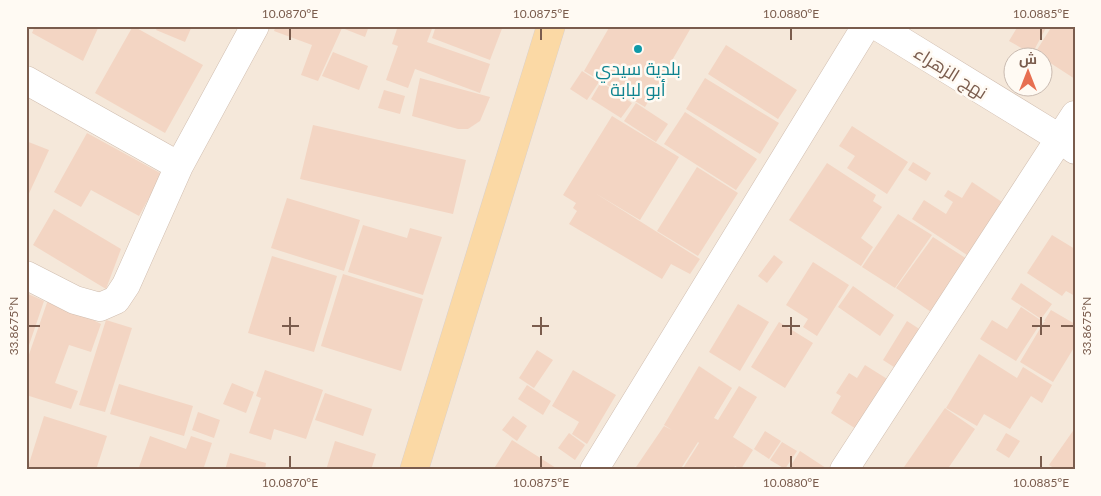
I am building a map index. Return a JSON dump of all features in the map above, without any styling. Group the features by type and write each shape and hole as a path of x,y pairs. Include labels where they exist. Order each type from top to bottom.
{"main road":[{"path":"414,470 551,26"}],"street":[{"path":"26,275 75,300 100,307 116,300 126,285 179,166 255,26"},
{"path":"594,470 866,26"},
{"name":"نهج الزهراء","path":"877,26 1068,145"},
{"path":"26,80 179,166"},
{"path":"851,467 1068,145 1075,114"}],"shaded area":[{"path":"26,26 1075,26 1075,470 26,470"}],"building":[{"path":"35,26 99,26 83,61 32,33"},
{"path":"133,26 203,65 165,133 95,93"},
{"path":"158,26 192,26 185,42 156,30"},
{"path":"276,26 369,26 365,37 342,28 318,81 301,75 312,45 274,31"},
{"path":"398,26 433,26 427,42 490,64 480,93 415,69 408,88 386,80 398,46 392,44"},
{"path":"436,26 503,26 490,60 432,38"},
{"name":"بلدية سيدي أبو لبابة","path":"610,26 692,26 645,107 584,71"},
{"path":"1018,26 1047,26 1035,48 1021,48 1009,41"},
{"path":"1052,26 1075,26 1075,79 1054,65 1054,48 1038,48"},
{"path":"726,45 797,90 778,119 708,74"},
{"path":"333,52 368,66 359,90 322,76"},
{"path":"582,71 599,82 587,100 570,89"},
{"path":"420,78 490,97 480,121 468,129 458,129 412,116"},
{"path":"705,78 779,123 760,154 686,109"},
{"path":"601,82 632,103 621,118 591,99"},
{"path":"384,90 405,96 400,114 378,108"},
{"path":"636,103 668,124 656,142 624,121"},
{"path":"685,112 757,159 736,190 664,144"},
{"path":"612,116 679,157 640,220 595,193 700,259 690,274 671,264 662,279 569,224 577,211 573,208 576,203 563,195"},
{"path":"313,125 466,160 453,214 300,179"},
{"path":"852,126 908,162 887,194 847,168 855,156 839,146"},
{"path":"87,133 162,174 139,216 91,190 81,207 54,192"},
{"path":"26,141 49,150 26,200"},
{"path":"913,162 931,173 926,181 908,170"},
{"path":"827,163 876,195 873,201 882,207 861,238 873,247 861,266 789,220"},
{"path":"697,167 738,193 698,256 657,231"},
{"path":"972,182 1002,202 967,255 912,219 924,200 946,214 953,202 944,196 948,190 962,198"},
{"path":"287,198 360,220 344,271 271,248"},
{"path":"54,209 121,249 106,289 33,245"},
{"path":"898,214 932,235 895,288 862,267"},
{"path":"363,225 407,238 410,228 442,237 423,295 348,272"},
{"path":"1052,235 1075,249 1075,296 1066,291 1062,296 1027,273"},
{"path":"933,237 967,259 931,312 896,288"},
{"path":"774,255 783,262 767,283 758,276"},
{"path":"272,256 337,276 314,352 248,333"},
{"path":"813,262 849,285 817,336 803,327 808,319 786,305"},
{"path":"343,274 423,299 401,371 321,346"},
{"path":"1021,283 1052,304 1041,319 1011,299"},
{"path":"853,286 894,315 880,336 838,307"},
{"path":"26,293 44,301 27,351 26,351"},
{"path":"49,297 101,324 91,352 69,345 55,383 78,391 71,409 26,395 26,363"},
{"path":"738,304 769,322 740,371 709,352"},
{"path":"1021,307 1042,321 1016,361 980,339 992,320 1007,329"},
{"path":"1051,310 1075,324 1075,346 1053,382 1020,362 1044,322 1046,322 1044,321"},
{"path":"106,320 132,328 105,412 79,405"},
{"path":"907,321 924,332 900,371 883,360"},
{"path":"779,322 813,343 785,388 751,367"},
{"path":"537,350 553,360 534,388 519,378"},
{"path":"979,354 1017,378 1023,367 1052,385 1042,403 1031,396 1010,429 984,414 977,426 946,408"},
{"path":"865,365 892,382 861,432 831,413 841,396 836,393 849,373 857,378"},
{"path":"699,366 732,388 714,418 718,420 739,386 757,397 733,437 753,450 741,469 735,466 733,470 682,470 698,442 680,470 634,470 664,426 672,430 664,425"},
{"path":"265,370 323,390 306,439 274,429 271,440 249,433 261,398 256,396"},
{"path":"573,370 616,395 587,444 572,434 579,422 552,406"},
{"path":"232,383 254,392 246,413 223,404"},
{"path":"119,384 193,406 184,436 110,414"},
{"path":"527,385 551,401 543,415 518,399"},
{"path":"325,393 372,409 363,436 315,420"},
{"path":"945,408 975,429 947,470 902,470"},
{"path":"198,412 220,420 214,438 192,430"},
{"path":"44,416 107,436 96,470 27,470"},
{"path":"513,416 527,426 517,441 502,430"},
{"path":"1075,428 1075,470 1057,470 1049,465"},
{"path":"765,431 781,441 769,459 754,449"},
{"path":"569,433 585,445 575,460 558,448"},
{"path":"1006,433 1020,441 1009,458 996,450"},
{"path":"150,436 186,449 191,436 212,443 203,470 138,470"},
{"path":"512,440 556,468 555,470 493,470"},
{"path":"335,441 376,454 371,470 326,470"},
{"path":"782,442 797,451 785,469 770,460"},
{"path":"800,451 826,468 825,470 788,470"},
{"path":"230,453 266,463 265,470 225,470"}],"place":[{"name":"بلدية سيدي أبو لبابة","path":"638,49"}]}
